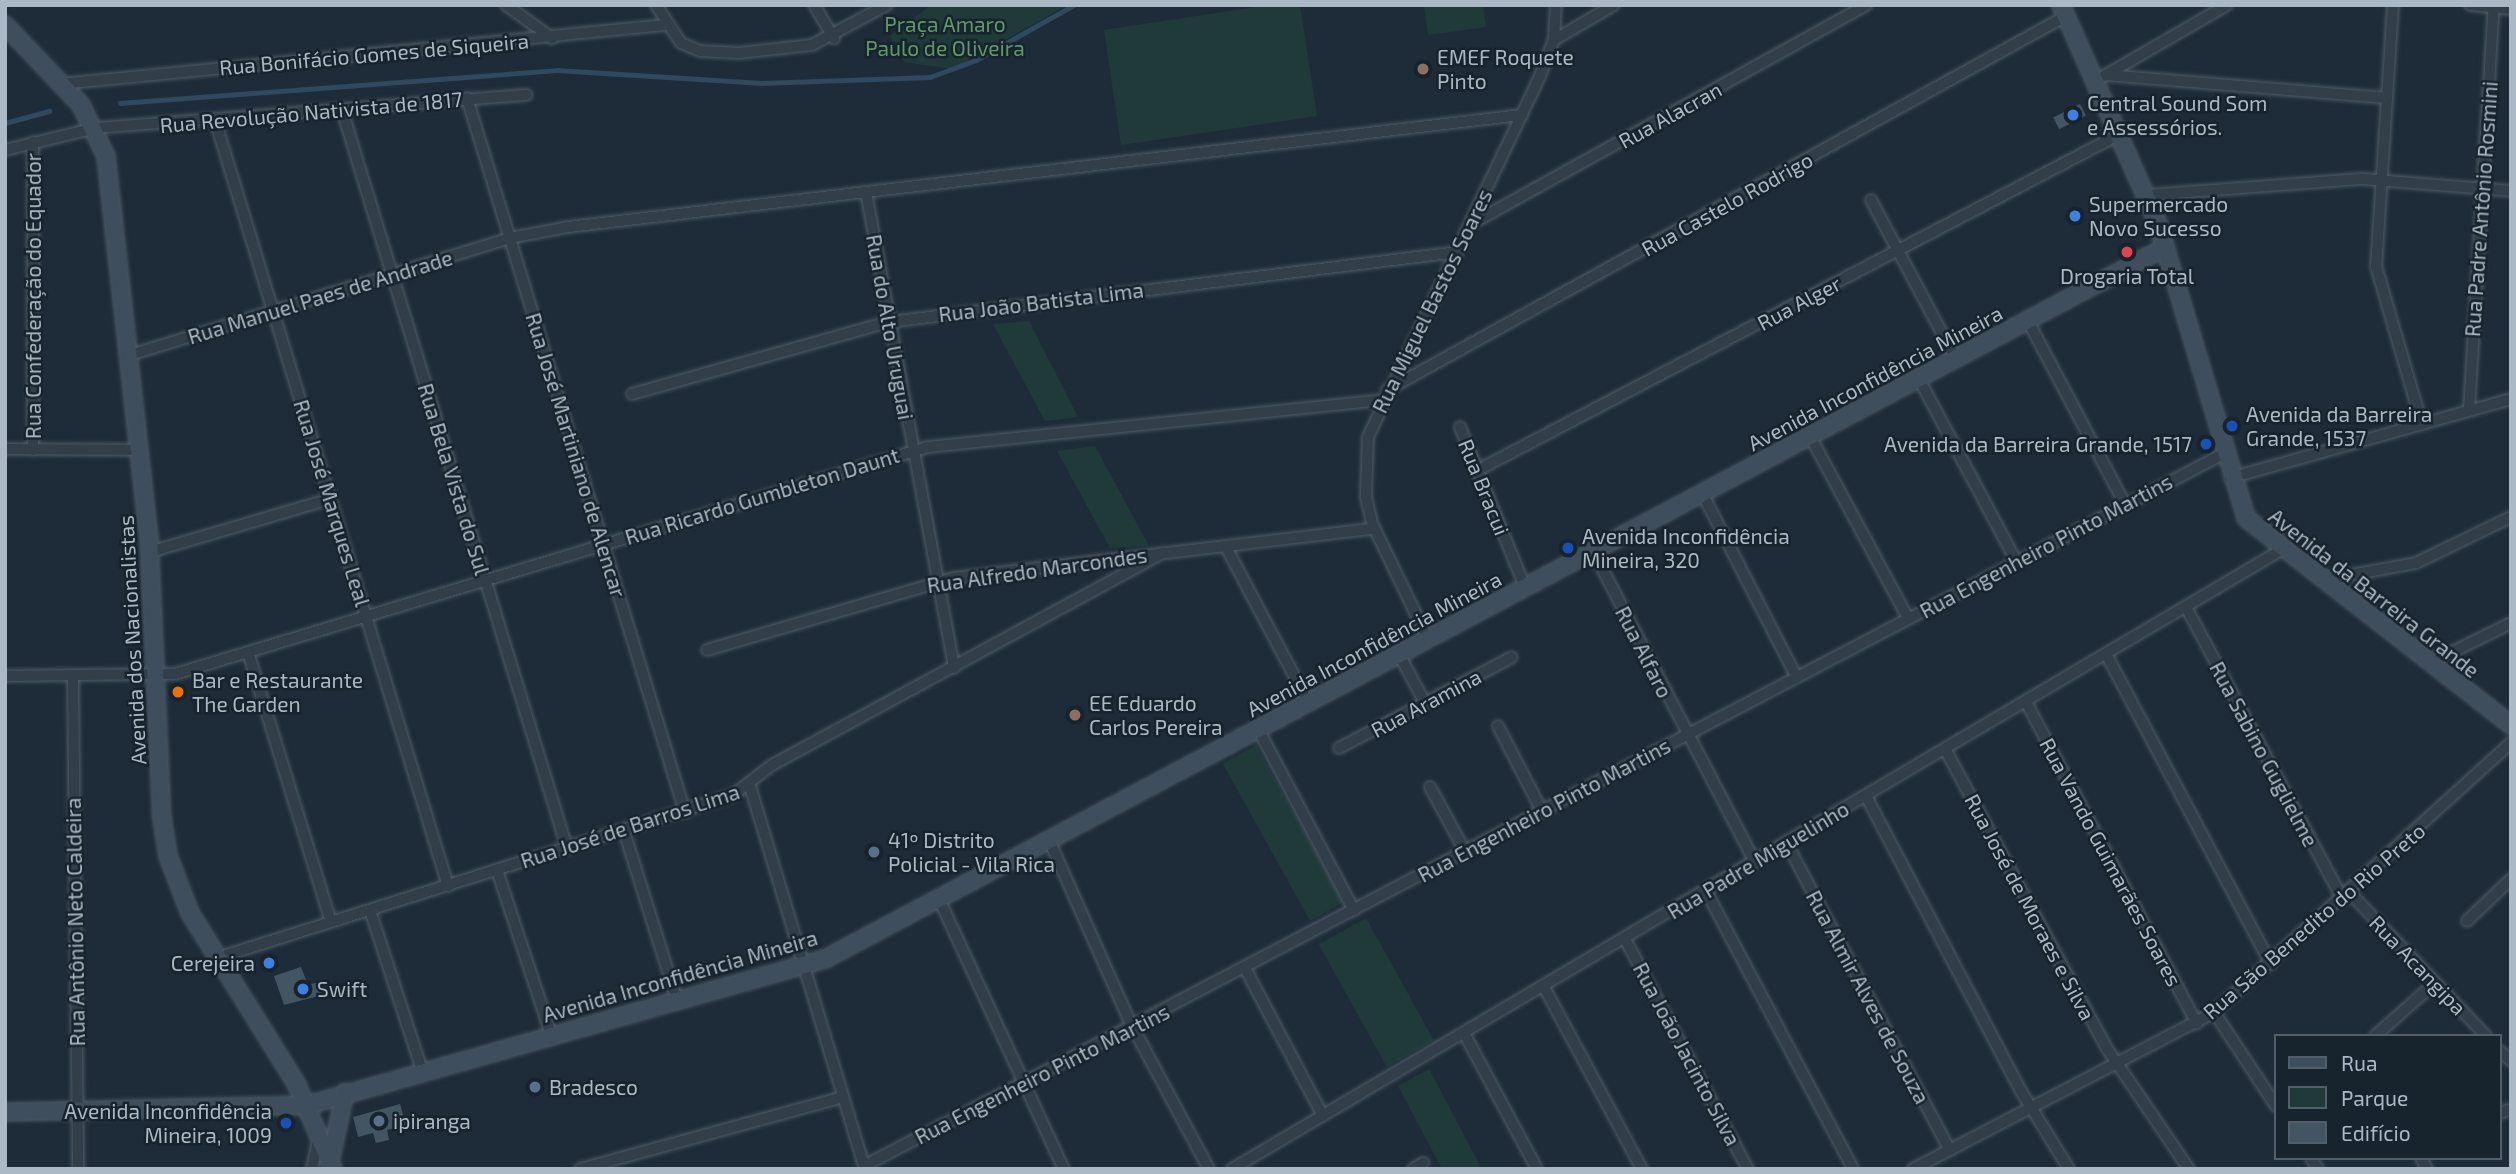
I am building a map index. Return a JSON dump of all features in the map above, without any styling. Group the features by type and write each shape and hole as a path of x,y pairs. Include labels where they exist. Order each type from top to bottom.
{"street":[{"path":"506,5 552,38"},
{"path":"656,5 665,25 681,43 700,51 764,53 834,37 884,8"},
{"path":"814,5 834,37"},
{"name":"Rua Miguel Bastos Soares","path":"1428,639 1374,529 1366,459 1385,395 1473,223 1554,40 1556,5"},
{"path":"1554,40 1614,5"},
{"name":"Rua Alacran","path":"1473,223 1867,5"},
{"path":"2101,78 2227,5"},
{"path":"2393,5 2378,281 2422,424"},
{"path":"2470,5 2511,9"},
{"name":"Rua Padre Antônio Rosmini","path":"2469,410 2494,7"},
{"name":"Avenida da Barreira Grande","path":"2064,10 2101,78 2120,134 2148,195 2166,247 2230,478 2250,523 2511,725"},
{"name":"Rua Castelo Rodrigo","path":"1385,395 2064,10"},
{"name":"Rua Bonifácio Gomes de Siqueira","path":"60,84 665,25"},
{"name":"Avenida dos Nacionalistas","path":"5,26 60,84 94,128 110,178 150,552 159,674 162,818 168,856 190,913 308,1105 332,1166"},
{"path":"2101,78 2387,98"},
{"name":"Rua Revolução Nativista de 1817","path":"5,150 94,128 527,95"},
{"name":"Rua José Martiniano de Alencar","path":"467,98 685,812"},
{"name":"Rua Bela Vista do Sul","path":"342,110 567,848"},
{"name":"Rua Manuel Paes de Andrade","path":"130,355 510,238 618,219 1522,115"},
{"name":"Rua José Marques Leal","path":"215,120 448,886"},
{"name":"Rua Alger","path":"1478,470 2120,134"},
{"name":"Rua Confederação do Equador","path":"33,142 33,450"},
{"path":"2148,195 2382,179 2511,191"},
{"name":"Rua do Alto Uruguai","path":"866,192 954,668"},
{"path":"1871,200 1956,359"},
{"name":"Avenida Inconfidência Mineira","path":"5,1112 308,1105 422,1070 806,964 939,899 2166,247"},
{"name":"Rua João Batista Lima","path":"632,394 888,322 1458,252"},
{"path":"2028,321 2125,504"},
{"path":"1919,379 2016,561"},
{"name":"Rua Ricardo Gumbleton Daunt","path":"5,676 159,674 248,652 912,450 1385,395"},
{"path":"2230,478 2511,399"},
{"name":"Rua Bracui","path":"1460,426 1525,587"},
{"path":"1810,436 1908,618"},
{"path":"5,449 140,450"},
{"name":"Rua Engenheiro Pinto Martins","path":"864,1167 2223,454"},
{"path":"1702,493 1796,676"},
{"path":"150,552 330,499"},
{"path":"2324,580 2416,563 2511,517"},
{"name":"Rua Alfredo Marcondes","path":"707,650 937,581 1374,529"},
{"path":"1226,547 1308,702"},
{"name":"Rua Padre Miguelinho","path":"1232,1169 2283,549"},
{"name":"Rua Alfaro","path":"1593,551 1755,862"},
{"name":"Rua José de Barros Lima","path":"217,958 685,812 750,786 772,765 1163,553"},
{"name":"Rua Sabino Guglielme","path":"2186,607 2347,896"},
{"path":"2430,663 2511,623"},
{"path":"248,652 331,922"},
{"path":"1399,654 1425,703"},
{"path":"2106,654 2271,964"},
{"name":"Rua Aramina","path":"1339,748 1512,657"},
{"name":"Rua Antônio Neto Caldeira","path":"73,675 78,1169"},
{"name":"Rua Vando Guimarães Soares","path":"2026,702 2197,1023"},
{"path":"1498,726 1542,811"},
{"path":"1258,729 1354,910"},
{"name":"Rua São Benedito do Rio Preto","path":"1913,1169 2214,1013 2347,896 2511,743"},
{"name":"Rua José de Moraes e Silva","path":"1945,750 2117,1064 2189,1169"},
{"path":"750,786 806,964 864,1167"},
{"path":"1430,787 1465,851"},
{"path":"1866,796 2031,1108 2070,1169"},
{"path":"624,831 677,1000"},
{"path":"1049,840 1133,1027 1209,1169"},
{"name":"Rua Almir Alves de Souza","path":"1787,844 1950,1150"},
{"path":"497,870 551,1034"},
{"path":"2467,921 2511,879"},
{"path":"1706,891 1853,1169"},
{"name":"Rua Acangipa","path":"2347,896 2484,1034"},
{"path":"939,899 1065,1169"},
{"path":"370,910 422,1070"},
{"name":"Rua João Jacinto Silva","path":"1625,939 1748,1169"},
{"path":"1245,968 1322,1116"},
{"path":"2377,1034 2435,984"},
{"path":"1544,987 1642,1169"},
{"path":"2214,1013 2274,1103"},
{"path":"1464,1034 1537,1169"},
{"path":"332,1166 345,1092"},
{"path":"580,1169 843,1097"},
{"path":"312,1169 319,1135"}],"green space":[{"name":"Praça Amaro Paulo de Oliveira","path":"931,5 1068,5 952,69 904,62 890,36"},
{"path":"1269,5 1300,5 1317,116 1121,145 1104,30"},
{"path":"1424,5 1483,5 1486,27 1428,35"},
{"path":"1029,321 1078,417 1045,421 993,324"},
{"path":"1095,446 1149,546 1110,548 1057,451"},
{"path":"1256,745 1343,902 1310,921 1223,763"},
{"path":"1366,918 1434,1040 1387,1067 1319,944"},
{"path":"1429,1069 1482,1169 1442,1169 1398,1086"}],"building":[{"name":"Central Sound Som e Assessórios.","path":"2080,104 2086,116 2059,129 2053,118"},
{"name":"Swift","path":"301,967 308,985 326,980 330,993 284,1005 274,976"},
{"name":"ipiranga","path":"400,1104 406,1125 387,1130 389,1140 376,1143 373,1133 358,1137 353,1117"}],"waterway":[{"path":"120,103 557,70 762,83 930,77 976,60 1074,5"},
{"path":"5,123 49,111"}],"place":[{"name":"EMEF Roquete Pinto","path":"1423,69"},
{"name":"Central Sound Som e Assessórios.","path":"2073,115"},
{"name":"Supermercado Novo Sucesso","path":"2075,216"},
{"name":"Drogaria Total","path":"2127,252"},
{"name":"Avenida da Barreira Grande, 1537","path":"2232,426"},
{"name":"Avenida da Barreira Grande, 1517","path":"2206,444"},
{"name":"Avenida Inconfidência Mineira, 320","path":"1568,548"},
{"name":"Bar e Restaurante The Garden","path":"178,692"},
{"name":"EE Eduardo Carlos Pereira","path":"1075,715"},
{"name":"41º Distrito Policial - Vila Rica","path":"874,852"},
{"name":"Cerejeira","path":"269,963"},
{"name":"Swift","path":"303,989"},
{"name":"Bradesco","path":"535,1087"},
{"name":"ipiranga","path":"379,1121"},
{"name":"Avenida Inconfidência Mineira, 1009","path":"286,1123"}]}
